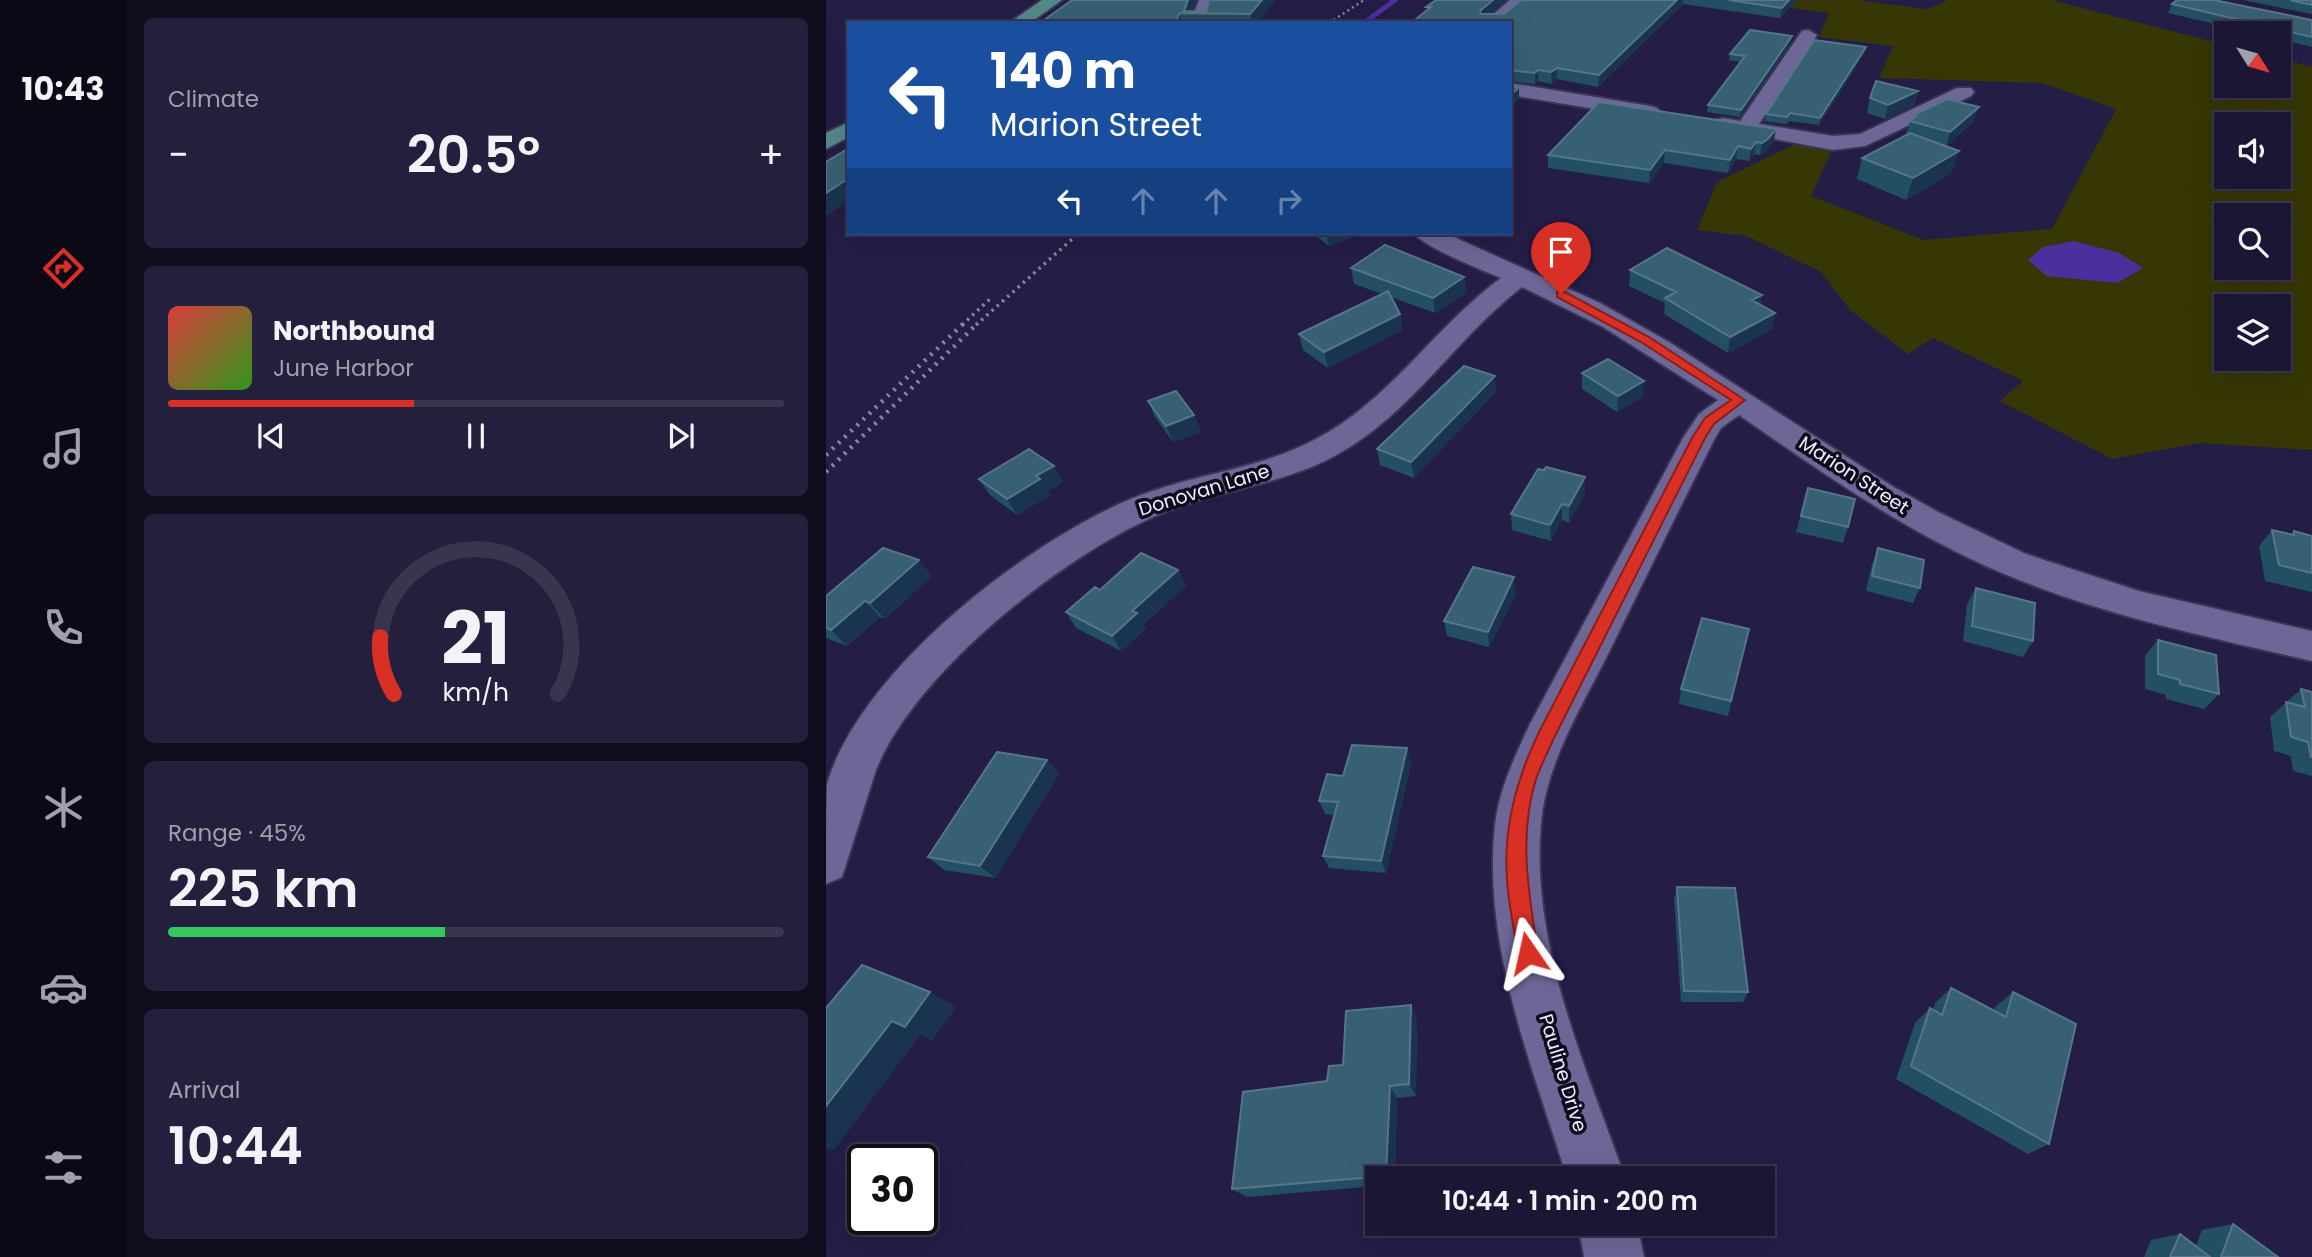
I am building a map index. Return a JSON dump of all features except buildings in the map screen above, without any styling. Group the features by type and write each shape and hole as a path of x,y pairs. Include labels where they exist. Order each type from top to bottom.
{"main road":[{"path":"1020,21 1054,0"},
{"path":"826,142 847,129"}],"street":[{"path":"1200,21 1207,0"},
{"path":"1495,21 1521,0"},
{"path":"1746,128 1808,35"},
{"path":"1512,89 1664,114"},
{"path":"1705,121 1833,143 1849,143 1865,140 1964,92"},
{"name":"Marion Street","path":"1430,235 1611,320 1894,501 1943,530 2016,565 2104,596 2312,646"},
{"name":"Donovan Lane","path":"826,862 865,744 886,711 913,678 975,622 1050,561 1113,522 1176,496 1297,461 1353,432 1395,398 1494,296 1520,276"},
{"name":"Pauline Drive","path":"1592,1166 1539,995 1523,932 1516,877 1518,824 1527,779 1545,737 1699,438 1710,421 1739,400"},
{"path":"1610,1236 1614,1257"}],"shaded area":[{"path":"1763,0 1857,0 1927,9 1948,0 2051,0 2214,42 2214,98 2291,98 2291,61 2312,67 2312,450 2199,443 2112,459 2000,401 2023,381 1933,338 1908,354 1850,310 1821,272 1746,236 1697,230 1717,182 1799,142 1833,148 1811,196 1924,240 2052,229 2116,109 2042,83 1879,78 1893,46 1819,37 1829,13 1760,4"},
{"path":"2074,241 2119,253 2143,268 2117,283 2047,276 2028,260 2043,247"}],"waterway":[{"path":"1367,21 1395,0"}],"railway":[{"path":"1332,21 1364,0"},
{"path":"976,325 1077,235"},
{"path":"962,325 991,298"},
{"path":"826,455 964,323"},
{"path":"826,472 978,323"}],"route":[{"path":"1528,953 1516,877 1518,824 1527,779 1545,737 1699,438 1710,421 1739,400 1645,340 1561,294"}]}
